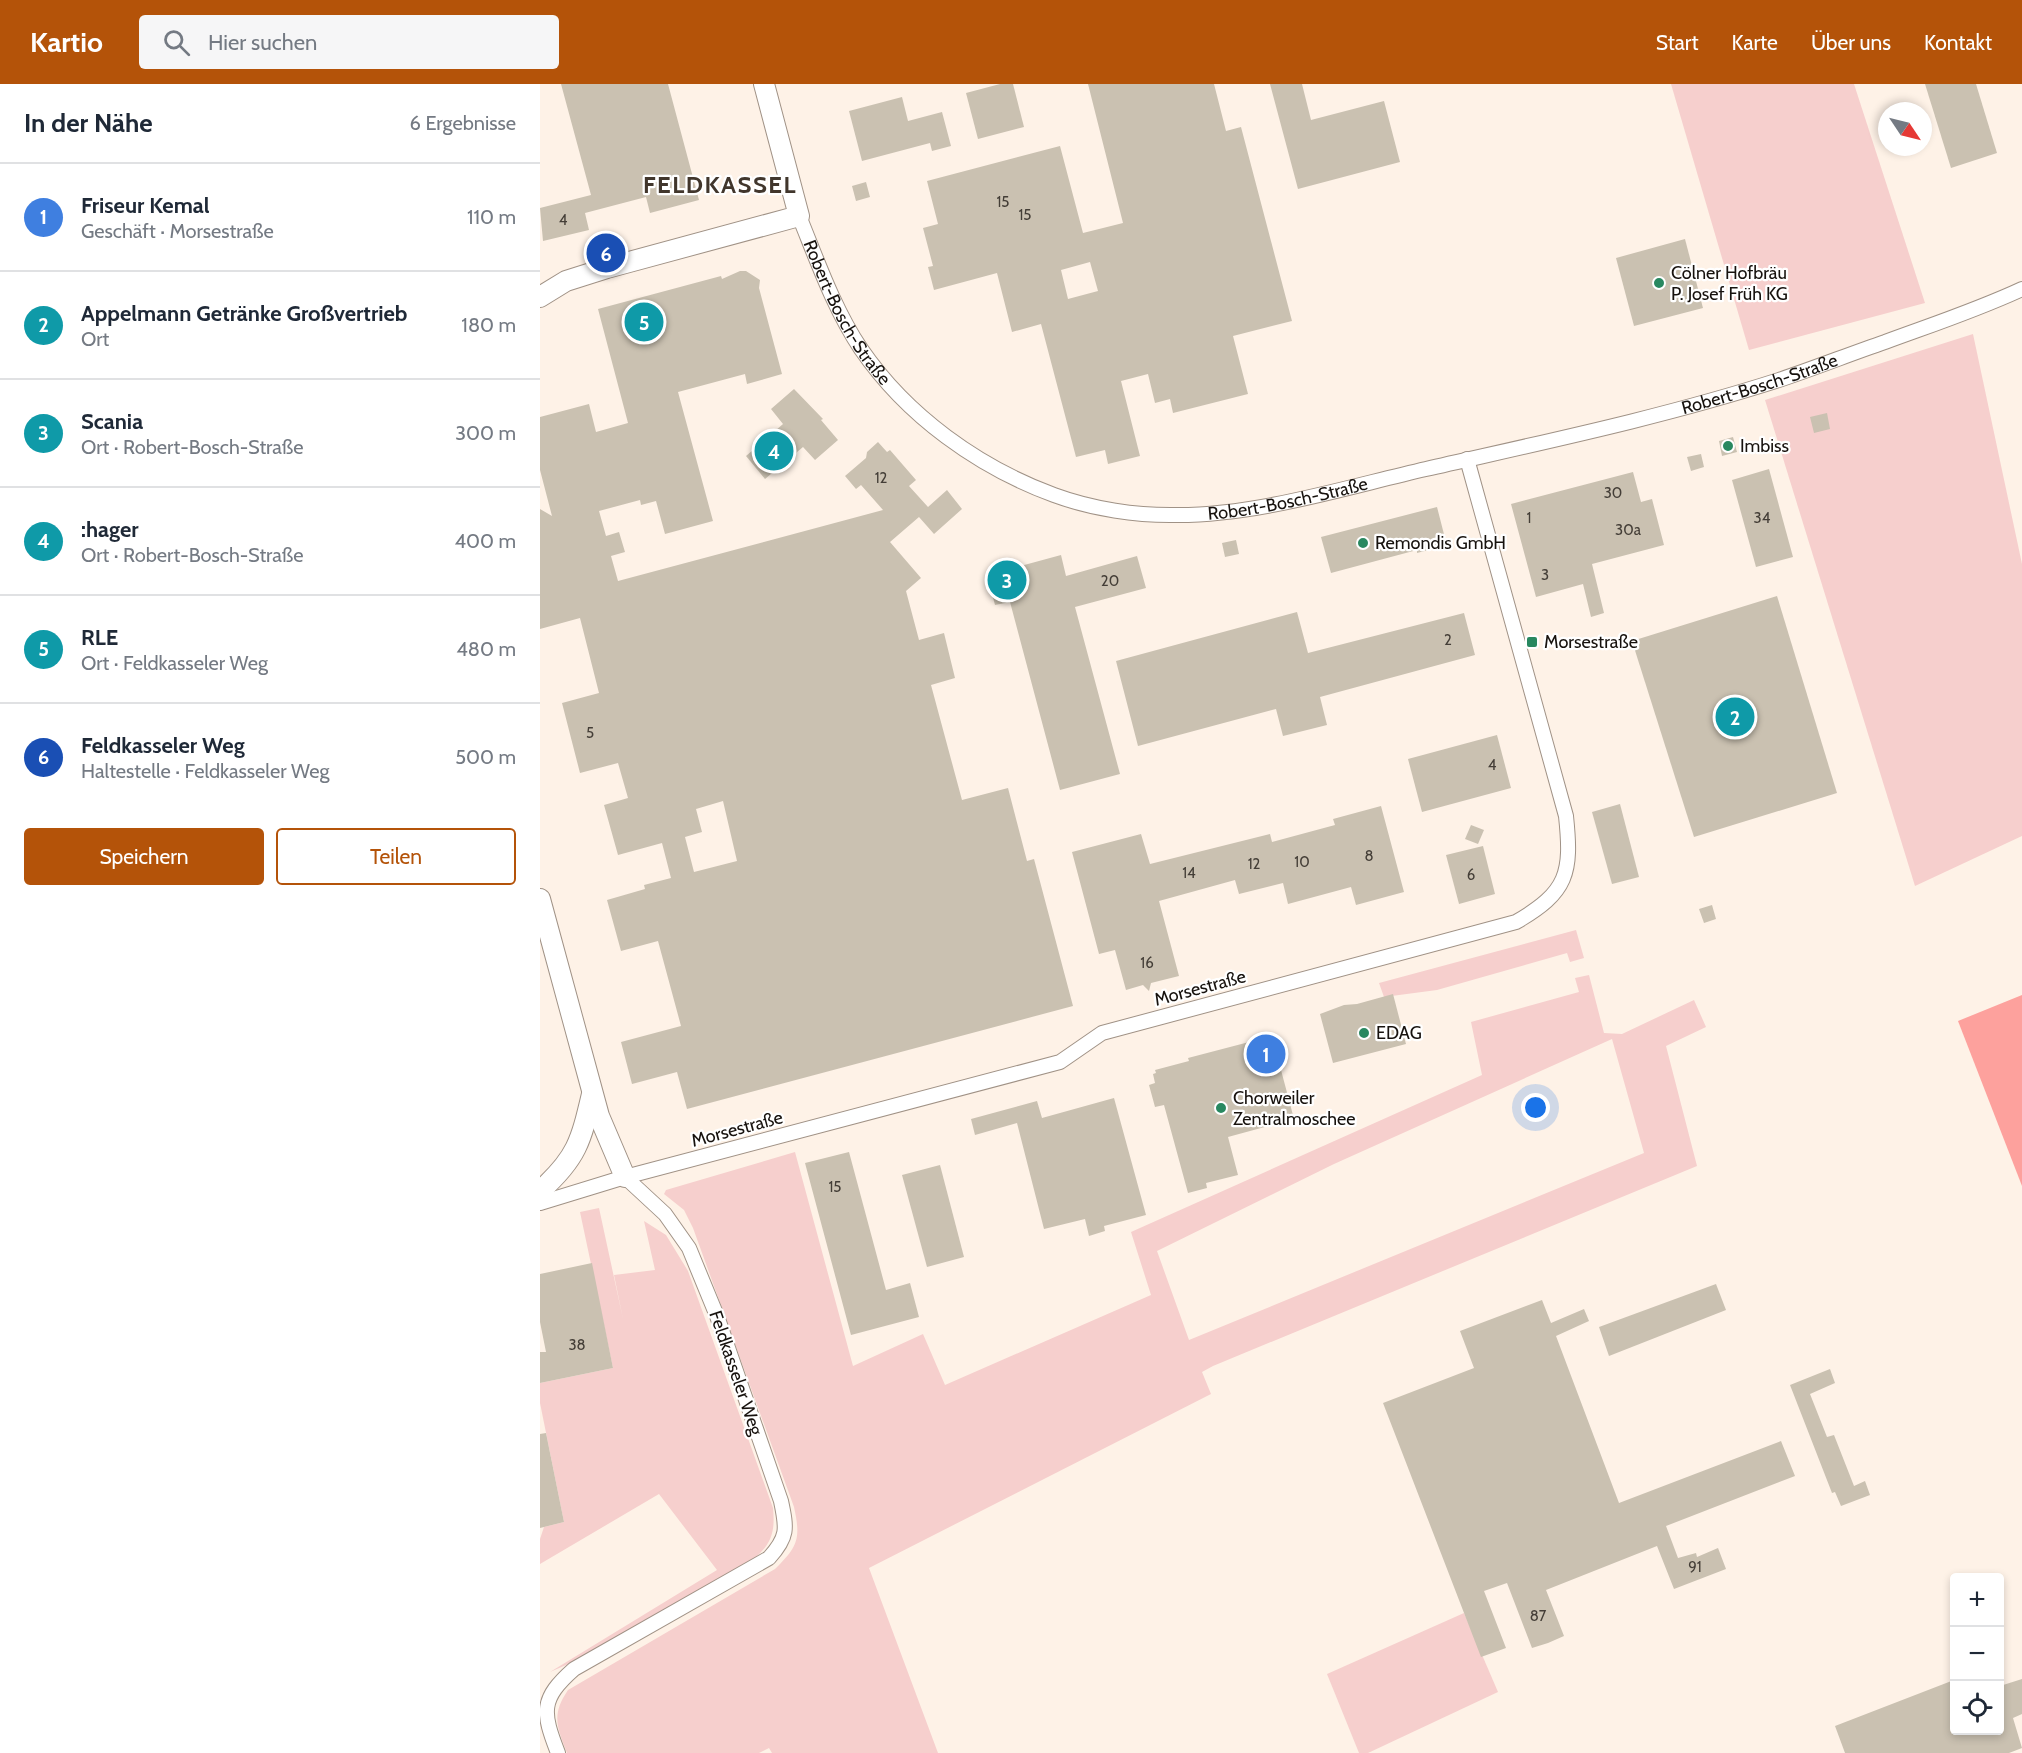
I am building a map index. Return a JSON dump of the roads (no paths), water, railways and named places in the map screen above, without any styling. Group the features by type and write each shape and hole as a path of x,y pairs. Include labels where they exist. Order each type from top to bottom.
{"street":[{"name":"Robert-Bosch-Straße","path":"764,84 799,216 824,276 859,346 881,376 923,418 975,457 1056,496 1114,510 1178,515 1250,508 1560,439 1777,380 1986,306 2022,289"},
{"path":"541,296 566,281 607,268 799,216"},
{"name":"Morsestraße","path":"540,1203 625,1177 1060,1062 1102,1033 1516,922 1543,907 1559,888 1570,856 1566,816 1467,459"},
{"name":"Feldkasseler Weg","path":"540,899 599,1116 625,1177 665,1214 689,1248 717,1316 781,1501 786,1524 784,1542 769,1558 574,1669 556,1683 546,1698 545,1719 558,1753"},
{"path":"540,1191 571,1160 580,1141 593,1091"}],"place":[{"name":"Feldkasseler Weg","path":"606,253"},
{"name":"Cölner Hofbräu P. Josef Früh KG","path":"1659,283"},
{"name":"RLE","path":"644,322"},
{"name":"Imbiss","path":"1728,446"},
{"name":":hager","path":"774,451"},
{"name":"Remondis GmbH","path":"1363,543"},
{"name":"Scania","path":"1007,580"},
{"name":"Morsestraße","path":"1532,642"},
{"name":"Appelmann Getränke Großvertrieb","path":"1735,717"},
{"name":"EDAG","path":"1364,1033"},
{"name":"Friseur Kemal","path":"1266,1054"},
{"name":"Chorweiler Zentralmoschee","path":"1221,1108"}],"district":[{"name":"FELDKASSEL","path":"720,185"}]}
